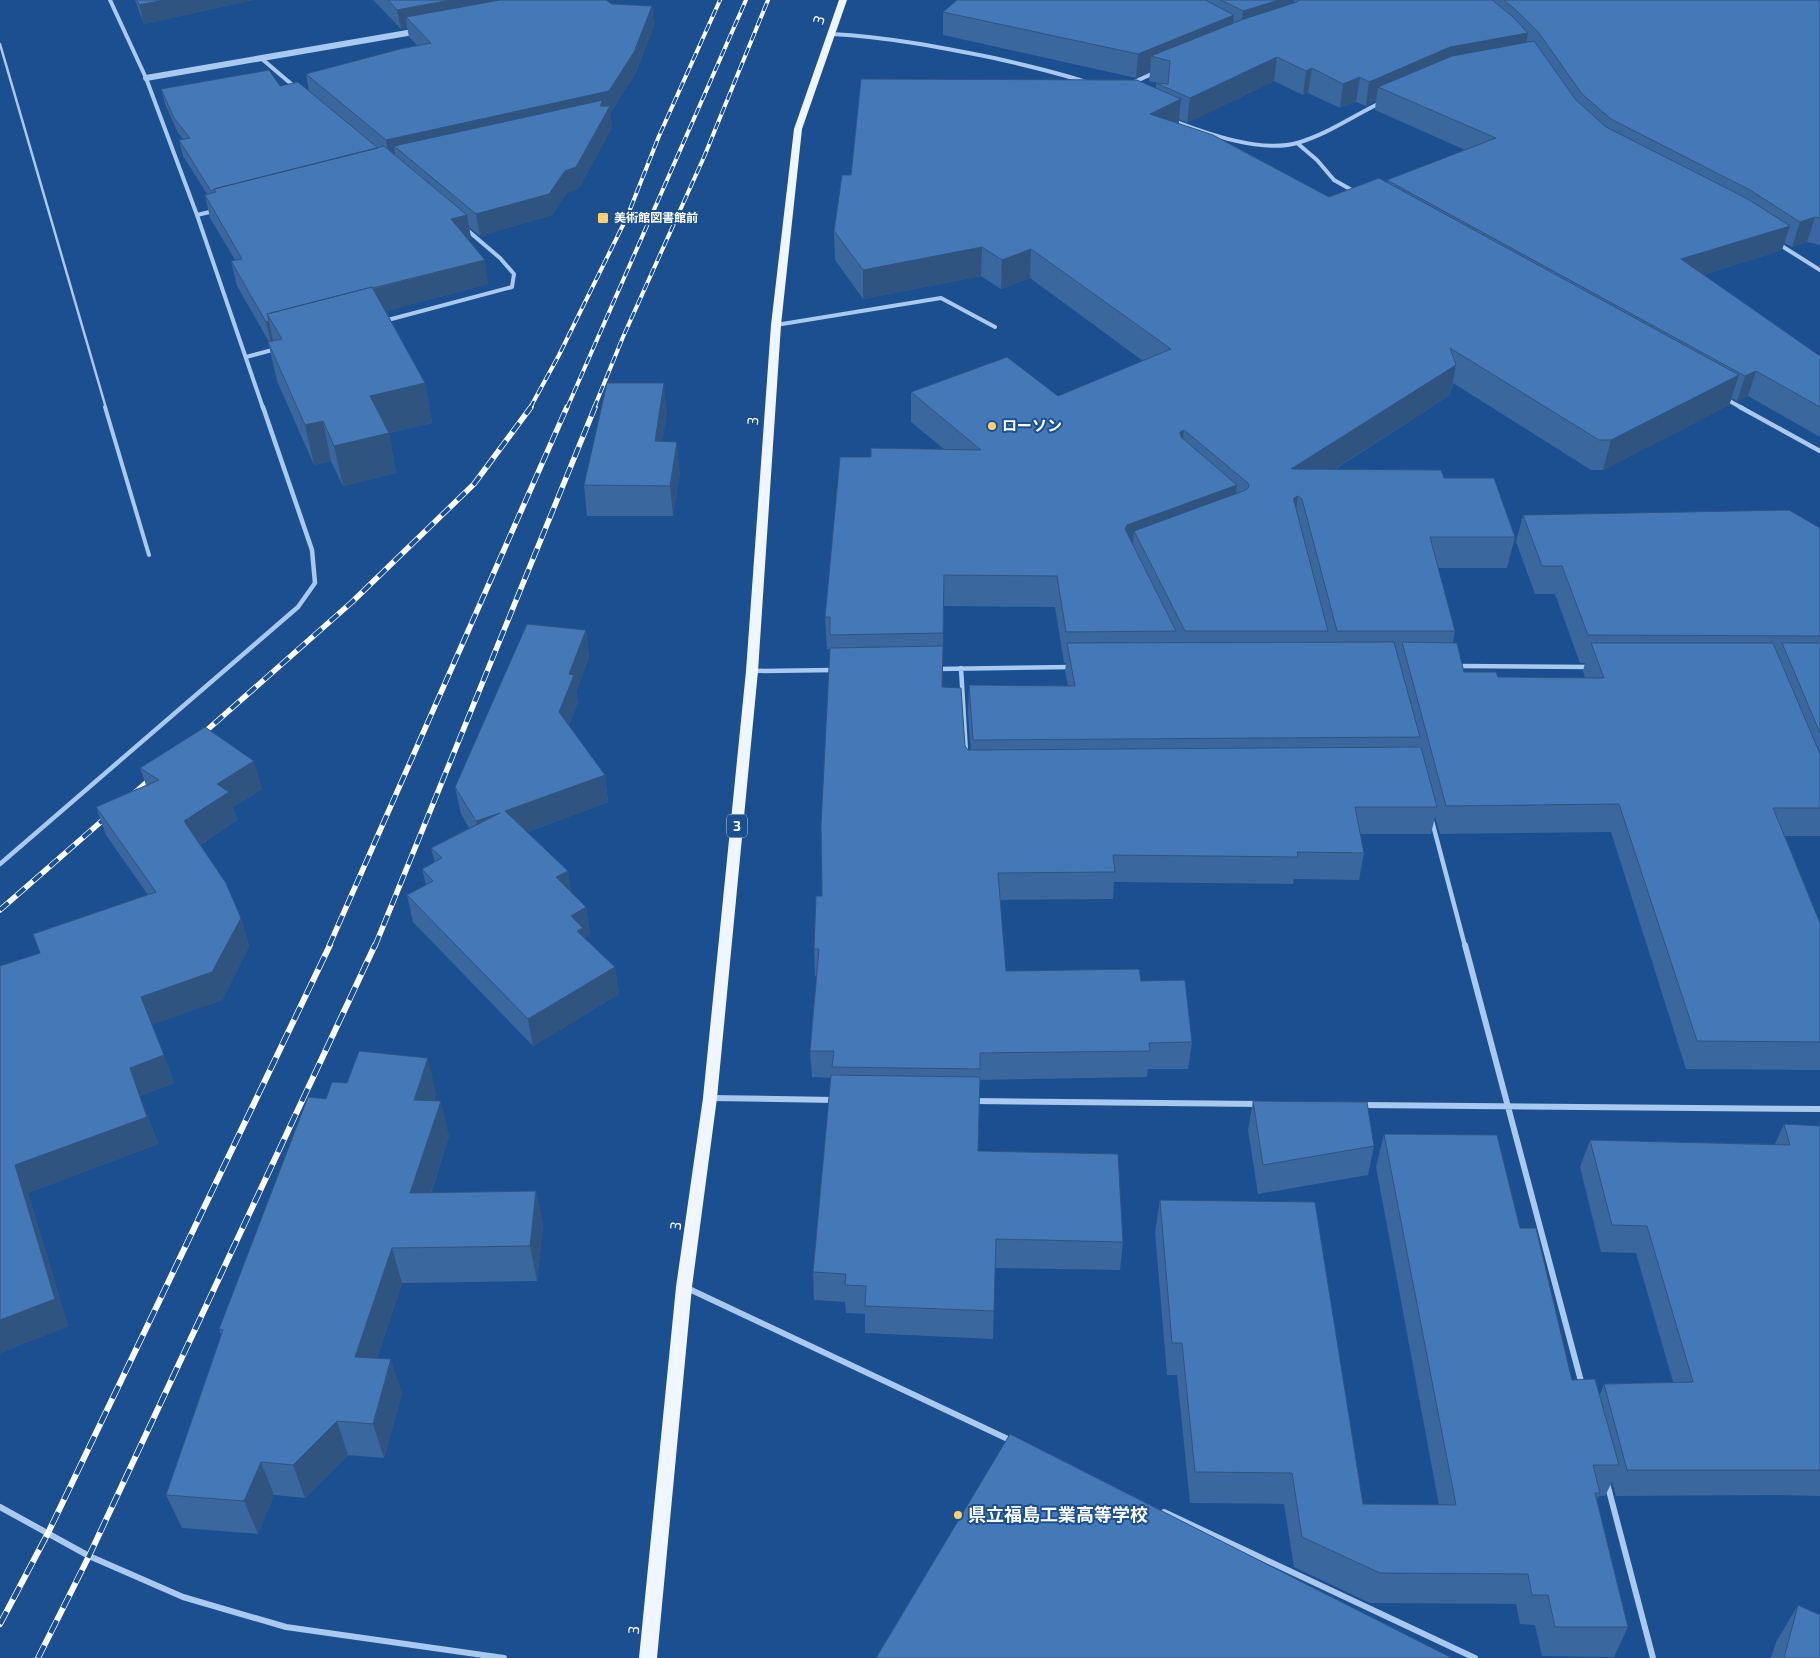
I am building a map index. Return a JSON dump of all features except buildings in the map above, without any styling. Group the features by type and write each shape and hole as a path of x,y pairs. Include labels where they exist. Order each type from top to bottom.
{"main road":[{"name":"3","path":"648,1658 684,1287 710,1098 752,671 776,325 798,129 843,0"}],"street":[{"path":"0,864 298,606 315,583 312,550 197,215 146,78 110,0"},
{"path":"146,78 425,30"},
{"path":"832,34 871,35 981,56 1088,82"},
{"path":"262,59 300,90"},
{"path":"1126,85 1159,71"},
{"path":"1166,118 1190,128 1233,139 1276,146 1296,143 1381,102"},
{"path":"1296,143 1317,160 1334,180 1358,194"},
{"path":"197,215 217,210"},
{"path":"379,322 512,287 514,274 500,258 463,227"},
{"path":"1771,239 1820,270"},
{"path":"776,325 941,298 995,327"},
{"path":"246,357 284,347"},
{"path":"1725,398 1820,451"},
{"path":"1450,666 1598,667"},
{"path":"931,669 1080,667"},
{"path":"961,668 967,763"},
{"path":"752,671 841,670"},
{"path":"1431,818 1583,1392"},
{"path":"710,1098 840,1100"},
{"path":"970,1101 1269,1104"},
{"path":"1358,1105 1820,1109"},
{"path":"684,1287 1016,1443"},
{"path":"1606,1477 1653,1658"},
{"path":"0,1507 89,1556 192,1600 286,1627 504,1658"},
{"path":"1160,1510 1475,1658"}],"lane":[{"path":"0,44 14,102 149,555"}],"railway":[{"path":"530,408 559,355 627,217 659,136 720,0"},
{"path":"567,408 746,0"},
{"path":"594,408 623,337 704,157 768,0"},
{"path":"198,738 352,602 474,484 531,407"},
{"path":"329,946 567,407"},
{"path":"375,946 595,407"},
{"path":"130,797 156,774"},
{"path":"0,910 111,813"},
{"path":"0,1624 48,1533 330,945"},
{"path":"38,1658 89,1556 375,945"}],"place":[{"name":"美術館図書館前","path":"603,218"},
{"name":"ローソン","path":"992,426"},
{"name":"県立福島工業高等学校","path":"958,1515"}]}
